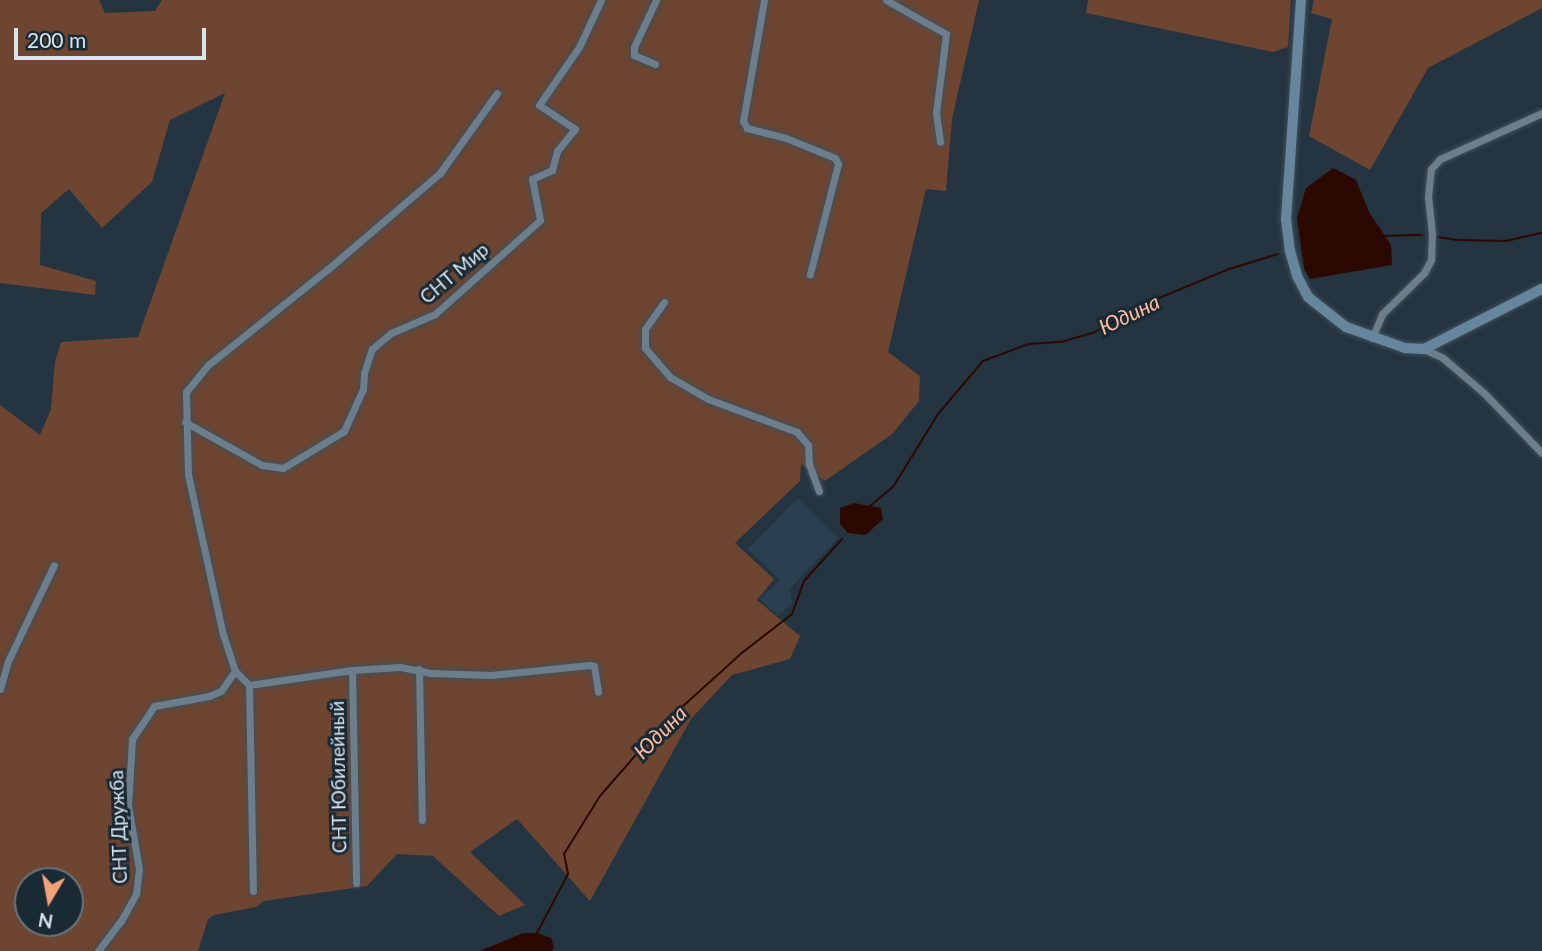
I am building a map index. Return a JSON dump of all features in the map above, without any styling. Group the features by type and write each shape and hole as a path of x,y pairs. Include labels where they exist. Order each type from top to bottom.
{"main road":[{"path":"1301,0 1287,183 1290,251 1297,276 1308,297 1333,319 1372,338 1405,348 1424,349 1542,289"}],"street":[{"name":"СНТ Мир","path":"185,422 262,465 283,468 344,431 363,389 364,373 372,349 391,333 435,314 540,220 532,178 552,170 557,151 575,129 539,105 579,47 601,0"},
{"path":"655,64 634,55 634,47 656,0"},
{"path":"764,0 743,121 747,128 786,138 835,158 838,164 822,216 810,274"},
{"path":"886,0 946,34 936,113 940,142"},
{"path":"253,891 249,685 235,671 223,635 192,499 185,422 186,392 208,365 328,269 440,173 497,93"},
{"path":"1372,338 1382,314 1424,273 1431,260 1428,197 1432,169 1440,159 1542,113"},
{"path":"664,302 645,330 645,348 670,377 708,399 797,432 807,445 809,464 819,491"},
{"path":"1424,349 1443,358 1484,393 1542,453"},
{"path":"0,689 8,661 54,565"},
{"name":"СНТ Юбилейный","path":"249,685 352,670 400,667 430,673 491,675 594,666 598,692"},
{"path":"419,669 422,820"},
{"name":"СНТ Юбилейный","path":"352,670 356,883"},
{"name":"СНТ Дружба","path":"98,951 121,921 136,894 139,869 128,805 132,739 154,706 209,696 221,691 235,671"}],"shaded area":[{"path":"0,0 99,0 105,13 155,11 162,0 979,0 952,119 946,191 926,189 888,352 920,376 919,401 892,434 825,481 801,464 800,481 735,543 774,579 757,600 800,636 790,659 732,675 691,719 590,901 517,819 470,852 525,905 499,916 433,856 397,854 367,886 264,901 256,907 214,915 208,919 198,951 0,951 0,405 40,435 51,409 55,362 61,342 138,337 225,93 170,120 152,182 102,228 69,189 41,213 40,265 96,281 95,295 0,283"},
{"path":"1088,0 1291,0 1288,47 1273,52 1086,13"},
{"path":"1314,0 1542,0 1542,8 1428,68 1370,170 1309,136 1332,19 1311,13"},
{"path":"1333,168 1356,180 1369,212 1391,245 1392,265 1310,279 1304,269 1297,218 1306,188"},
{"path":"798,498 838,538 790,588 792,603 778,616 760,599 780,580 748,549"},
{"path":"854,503 881,508 883,519 866,535 848,533 840,524 840,508"},
{"path":"523,933 537,933 551,938 554,947 552,951 480,951"}],"waterway":[{"name":"Юдина","path":"1438,237 1506,241 1542,233"},
{"name":"Юдина","path":"1385,236 1422,235"},
{"name":"Юдина","path":"870,506 893,487 938,414 983,361 1029,344 1061,342 1093,333 1147,303 1229,269 1278,254"},
{"name":"Юдина","path":"537,933 568,874 564,854 600,796 661,726 743,652 792,614 804,581 842,539"}]}
